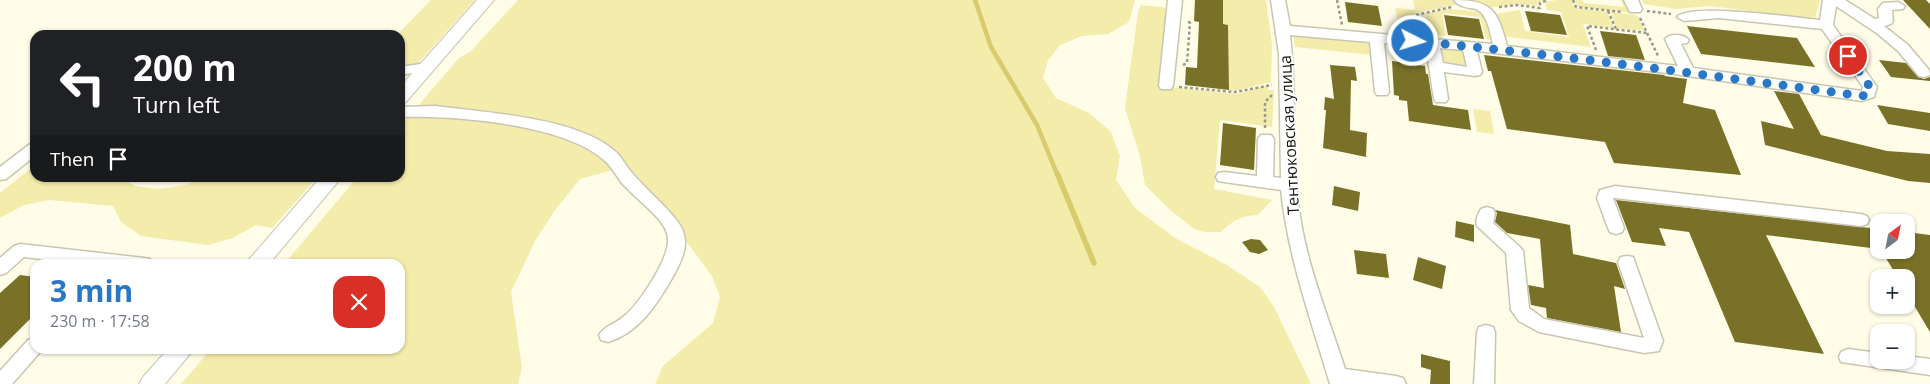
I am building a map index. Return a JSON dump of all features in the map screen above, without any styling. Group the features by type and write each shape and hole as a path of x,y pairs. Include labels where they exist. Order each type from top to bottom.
{"main road":[{"path":"405,92 486,0"},
{"path":"260,259 328,182"},
{"path":"151,384 178,354"}],"street":[{"path":"1166,86 1176,0"},
{"name":"Тентюковская улица","path":"1278,0 1284,30 1288,72 1287,155 1292,217 1300,252 1338,380"},
{"path":"1284,30 1469,46 1688,72 1862,96 1869,94 1870,87 1826,25 1830,0"},
{"path":"1836,0 1903,48 1924,73"},
{"path":"1464,2 1479,6 1491,14 1502,50"},
{"path":"1872,24 1886,21 1885,9 1888,6 1898,6"},
{"path":"1684,16 1719,14 1826,25"},
{"path":"1408,22 1413,41"},
{"path":"1377,38 1382,92"},
{"path":"1682,40 1672,39 1688,72"},
{"path":"1432,43 1441,99"},
{"path":"1436,67 1475,72 1469,46"},
{"path":"405,70 428,67"},
{"path":"405,112 436,111 533,124 570,134 591,144 611,157 627,178 673,226 677,240 674,256 664,276 648,300 630,322 608,335"},
{"path":"1265,182 1266,138"},
{"path":"0,176 30,152"},
{"path":"1224,177 1289,185"},
{"path":"1616,228 1606,198 1606,194 1615,192 1861,220"},
{"path":"1487,213 1484,221 1489,232 1514,252 1520,310 1525,316 1539,325 1655,348 1627,262"},
{"path":"0,268 20,250 100,259"},
{"path":"1484,384 1486,332"},
{"path":"0,384 30,351"},
{"path":"1848,357 1930,367"},
{"path":"1338,380 1396,384"}],"path":[{"path":"1486,10 1517,6 1540,8 1540,3 1548,0"},
{"path":"1573,0 1576,7 1608,11 1635,8 1684,16"},
{"path":"1408,22 1417,15 1464,2"},
{"path":"1635,8 1664,69"},
{"path":"1608,11 1616,29"},
{"path":"1593,60 1596,51 1586,26 1647,33"},
{"path":"1166,86 1235,92 1276,84"},
{"path":"1266,138 1265,102 1276,91"}],"shaded area":[{"path":"431,0 475,0 405,77 405,30 402,30"},
{"path":"518,0 1135,0 1129,22 1108,34 1082,36 1060,45 1048,60 1043,78 1056,98 1089,113 1111,132 1120,156 1116,180 1135,208 1175,238 1225,264 1260,287 1274,307 1311,384 655,384 663,366 713,323 720,297 712,276 636,174 620,168 580,179 555,210 535,241 511,292 522,368 518,384 181,384 207,354 405,354 405,259 288,259 354,182 405,182 405,121 459,58 471,51"},
{"path":"1223,0 1266,0 1272,45 1271,82 1235,91 1229,90 1228,25 1223,24"},
{"path":"1413,0 1459,0 1461,4 1415,13 1405,21 1398,22 1395,8 1415,10"},
{"path":"1464,0 1545,0 1538,2 1537,6 1516,4 1487,8"},
{"path":"1572,0 1575,8 1607,12 1614,28 1583,24 1591,47 1502,36 1495,14 1520,10 1525,31 1569,37 1561,12 1547,10 1545,2"},
{"path":"1575,0 1582,0 1584,3 1624,7 1621,0 1629,0 1636,13 1578,7"},
{"path":"1642,0 1820,0 1815,19 1710,6 1676,9 1644,4"},
{"path":"1141,5 1169,8 1160,86 1236,94 1268,85 1268,90 1274,90 1272,127 1220,120 1214,189 1272,200 1258,215 1238,219 1221,232 1204,232 1194,229 1169,209 1145,185 1140,156 1125,108 1138,12"},
{"path":"1449,9 1485,12 1495,40 1486,39 1480,17 1442,13 1446,36 1431,34 1425,14"},
{"path":"1611,12 1637,15 1644,31 1617,28"},
{"path":"1293,33 1372,40 1374,55 1295,47"},
{"path":"1391,46 1422,50 1423,63 1392,58"},
{"path":"1439,47 1465,50 1468,68 1442,64"},
{"path":"1473,109 1490,111 1494,134 1477,132"},
{"path":"30,169 30,182 128,182 135,186 158,189 186,185 192,182 313,182 272,228 256,225 233,238 208,245 141,236 121,222 113,206 49,200 24,205 0,218 0,193"}],"building":[{"path":"1195,0 1223,0 1223,24 1228,25 1229,90 1185,85 1186,67 1197,68 1199,22 1194,21"},
{"path":"1903,0 1926,0 1930,4 1930,29"},
{"path":"1345,2 1378,6 1382,26 1348,22"},
{"path":"1525,11 1560,15 1567,35 1531,31"},
{"path":"1444,15 1479,19 1484,39 1448,35"},
{"path":"1687,26 1797,38 1815,67 1701,54"},
{"path":"1600,31 1636,35 1645,60 1608,56"},
{"path":"1484,55 1687,79 1683,103 1715,110 1741,175 1614,163 1605,142 1507,129 1491,71 1488,71"},
{"path":"1879,60 1906,63 1918,77 1924,79 1930,77 1930,81 1891,77"},
{"path":"1392,61 1425,66 1433,105 1468,110 1471,130 1409,121 1407,101 1399,100 1399,96 1394,95"},
{"path":"1330,65 1355,67 1357,81 1351,80 1350,130 1367,133 1366,157 1323,148 1326,110 1324,110 1325,97 1334,99"},
{"path":"1774,91 1799,94 1821,135 1887,151 1930,154 1930,183 1908,181 1765,145 1761,121 1794,129"},
{"path":"1877,105 1930,113 1930,131 1888,124"},
{"path":"1223,123 1256,128 1254,170 1220,165"},
{"path":"1334,186 1360,192 1358,211 1332,205"},
{"path":"1616,200 1870,228 1870,248 1766,235 1824,354 1735,342 1689,232 1659,228 1666,246 1632,242"},
{"path":"1495,210 1570,225 1573,254 1616,263 1625,289 1614,286 1621,332 1547,318 1546,308 1531,305 1528,285 1544,288 1540,239 1507,233 1495,222 1497,213"},
{"path":"1456,221 1474,225 1474,242 1455,237"},
{"path":"1915,233 1930,235 1930,332 1915,307 1915,269 1893,269 1886,259 1915,259"},
{"path":"1251,239 1260,240 1268,250 1259,254 1250,252 1242,242"},
{"path":"1354,250 1386,254 1389,278 1357,274"},
{"path":"1418,257 1446,266 1442,289 1413,280"},
{"path":"20,275 30,276 30,319 0,349 0,293"},
{"path":"1421,354 1450,361 1450,384 1430,384 1431,370 1421,367"}],"waterway":[{"path":"975,0 991,47 1037,125 1057,174"},
{"path":"1057,173 1094,263"}],"route":[{"path":"1413,41 1667,69 1862,96 1869,94 1870,87 1848,56"}]}
